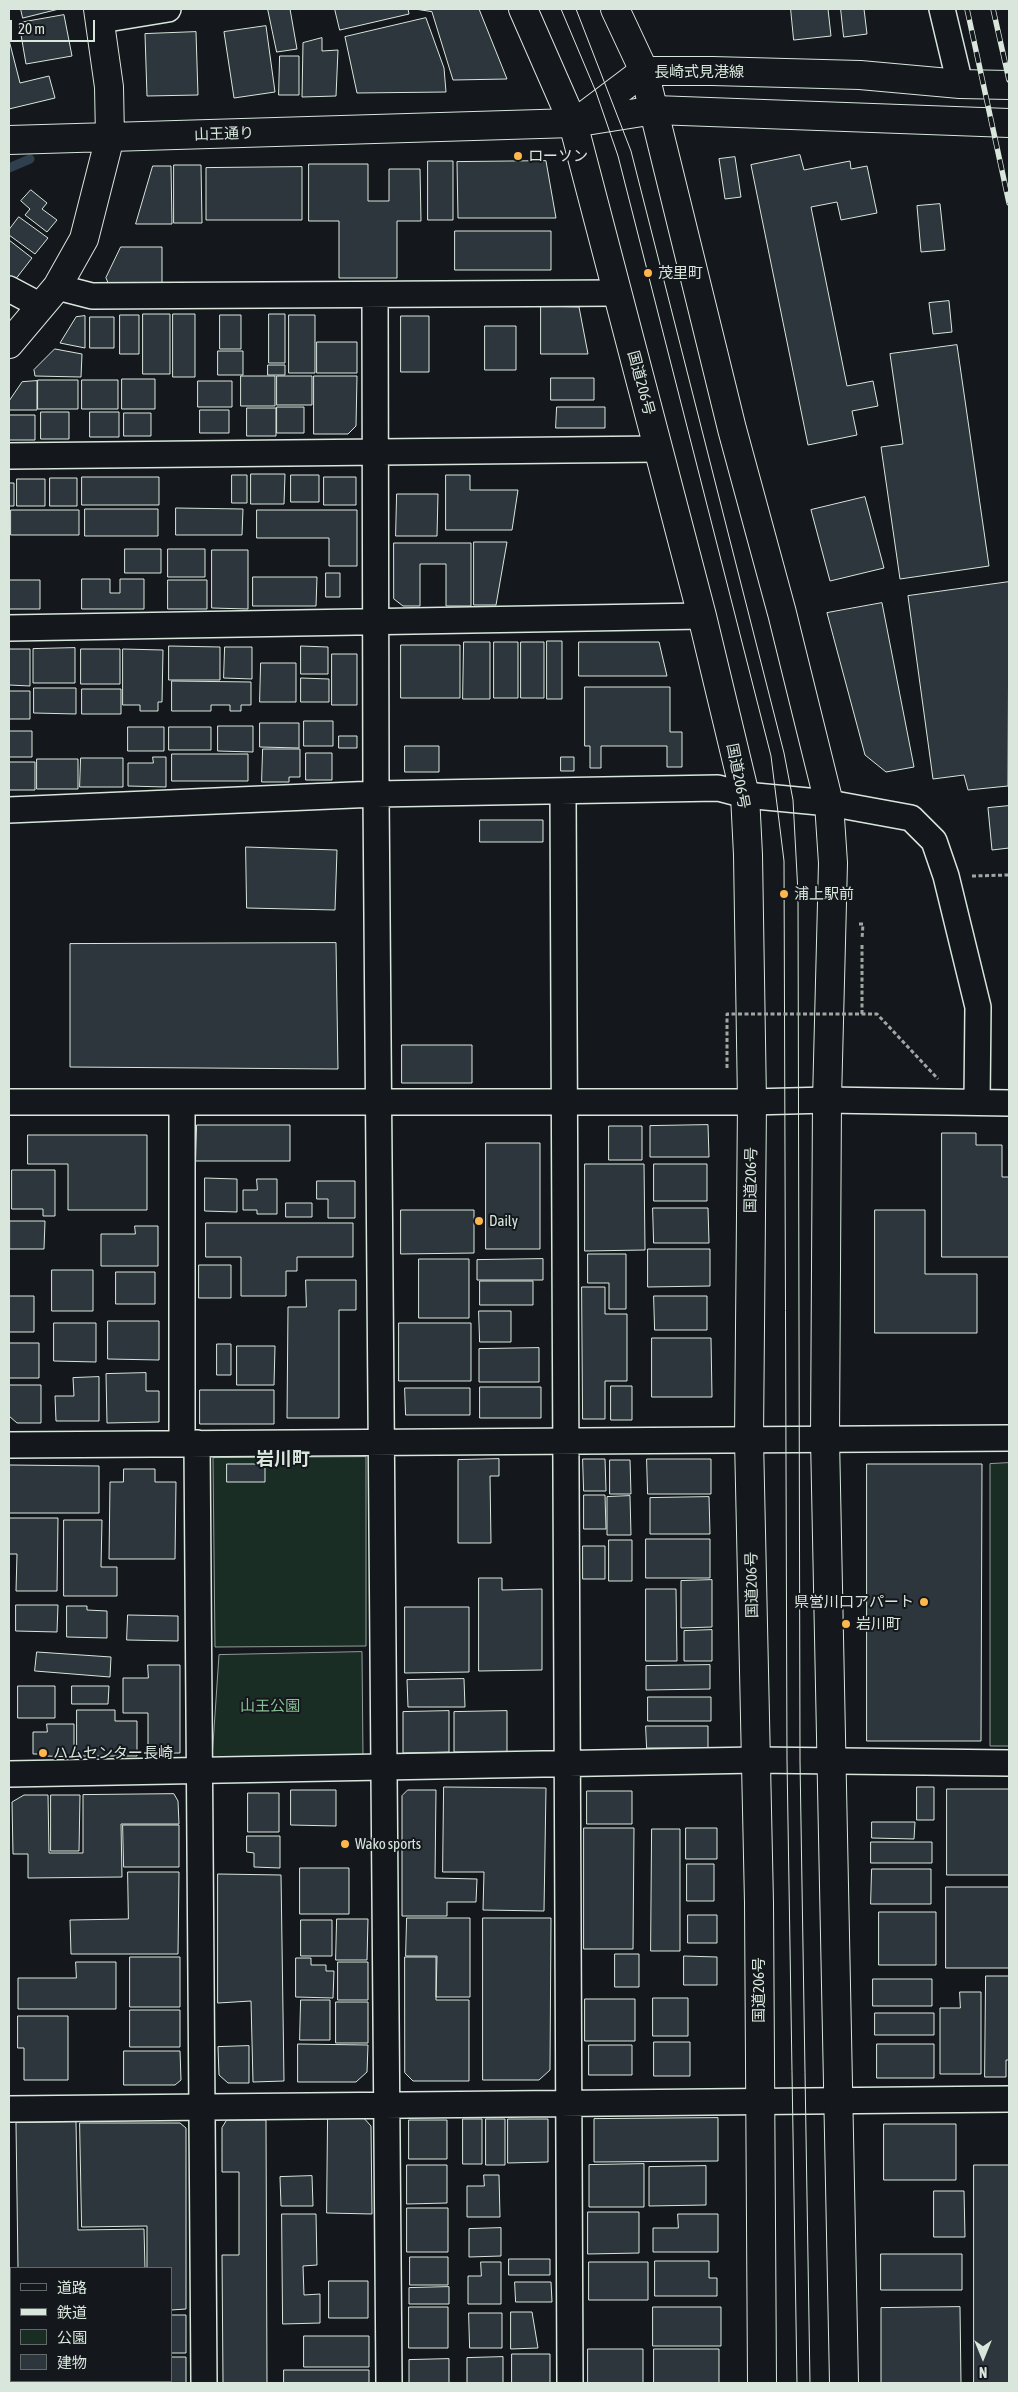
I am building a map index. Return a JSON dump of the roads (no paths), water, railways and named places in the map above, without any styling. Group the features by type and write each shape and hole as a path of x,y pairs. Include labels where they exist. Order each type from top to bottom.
{"main road":[{"name":"国道206号","path":"523,9 573,123 702,616 745,795 748,855 752,1102 749,1439 759,1904 762,2383"},
{"path":"615,9 644,71 655,110 732,429 782,613 828,803 832,863 826,1100 825,1438 844,2383"},
{"path":"9,344 49,297 84,239 110,138 109,87 100,14"},
{"name":"長崎式見港線","path":"573,123 644,71 712,71 860,76 960,84 1009,85"},
{"path":"573,123 655,110 1009,123"},
{"name":"山王通り","path":"9,140 573,123"}],"street":[{"path":"100,14 168,9"},
{"path":"942,9 960,84"},
{"path":"9,288 49,297 617,293"},
{"path":"375,295 378,1102 389,2383"},
{"path":"9,456 658,449"},
{"path":"9,628 702,616"},
{"path":"9,810 376,794 718,788 745,795 828,803 911,818 934,841 946,876 978,1007 977,1102"},
{"path":"563,791 570,2383"},
{"path":"9,1102 752,1102 826,1100 1009,1102"},
{"path":"182,1102 199,1771 204,2383"},
{"path":"9,1445 1009,1438"},
{"path":"9,1774 756,1760 1009,1763"},
{"path":"9,2109 1009,2099"}],"waterway":[{"path":"9,168 30,159"}],"tram line":[{"path":"561,9 596,92 618,156 771,756 784,861 787,1760 797,2383"},
{"path":"576,9 631,151 784,753 793,800 798,893 800,1761 810,2383"}],"railway":[{"path":"967,9 1009,203"},
{"path":"993,9 1009,80"}],"place":[{"name":"ローソン","path":"518,156"},
{"name":"茂里町","path":"648,273"},
{"name":"浦上駅前","path":"784,894"},
{"name":"Daily","path":"479,1221"},
{"name":"県営川口アパート","path":"924,1602"},
{"name":"岩川町","path":"846,1624"},
{"name":"ハムセンター長崎","path":"43,1753"},
{"name":"Wako sports","path":"345,1844"}],"district":[{"name":"岩川町","path":"283,1459"}],"park label":[{"name":"山王公園","path":"270,1706"}]}
